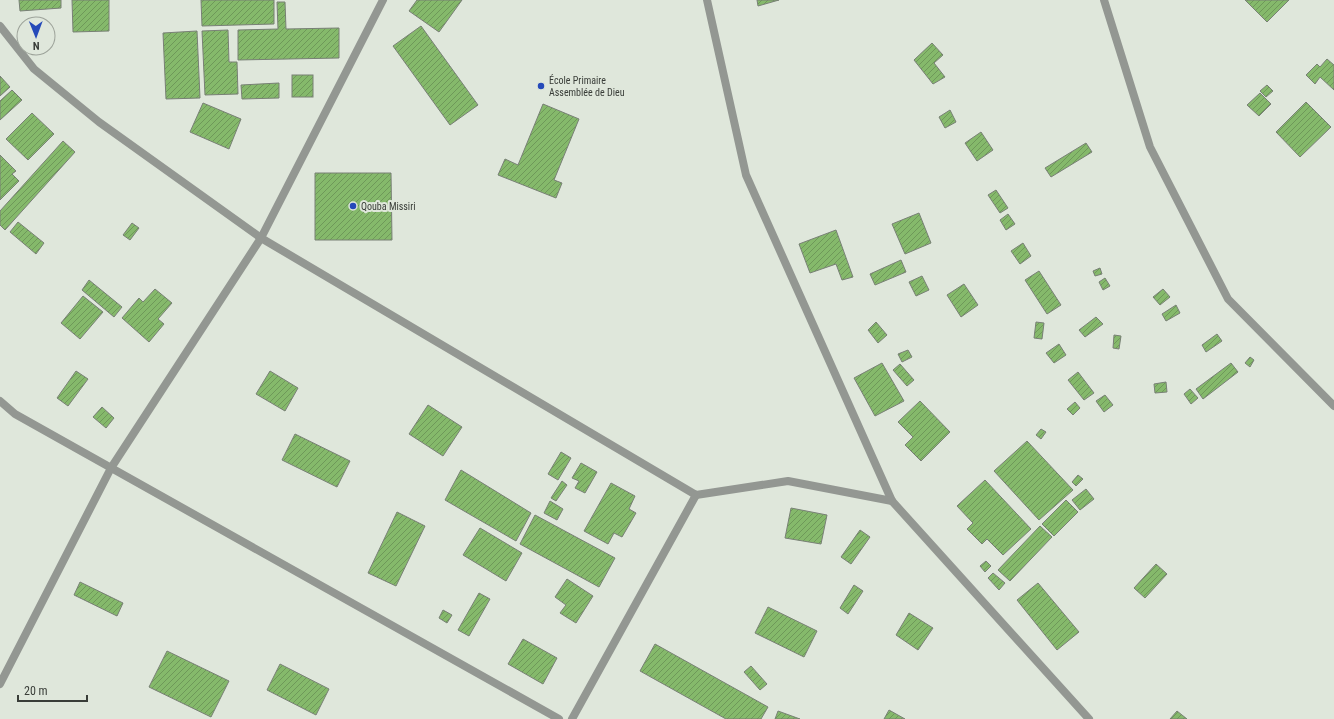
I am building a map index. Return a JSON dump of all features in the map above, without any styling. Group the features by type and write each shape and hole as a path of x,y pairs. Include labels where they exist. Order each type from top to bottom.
{"street":[{"path":"0,684 112,468 261,238 383,0"},
{"path":"707,0 746,175 892,501 1089,719"},
{"path":"1104,0 1150,147 1228,299 1334,406"},
{"path":"0,26 34,69 99,122 261,238 696,494 788,481 892,501"},
{"path":"0,401 15,414 559,719"},
{"path":"572,719 696,494"}],"building":[{"path":"19,0 61,0 61,8 20,11"},
{"path":"72,0 109,0 109,31 73,32"},
{"path":"201,0 274,0 274,24 202,26"},
{"path":"417,0 462,0 439,32 409,11"},
{"path":"757,0 779,0 758,6"},
{"path":"1245,0 1289,0 1267,22"},
{"path":"277,2 285,2 286,29 339,28 339,58 238,60 238,30 278,29"},
{"path":"421,26 478,105 450,125 393,46"},
{"path":"228,30 229,62 237,62 238,94 205,95 202,31"},
{"path":"197,31 200,98 166,99 163,33"},
{"path":"932,43 943,55 934,63 945,77 933,84 914,60"},
{"path":"1327,59 1334,65 1334,90 1320,77 1315,84 1306,75 1317,64 1320,67"},
{"path":"292,75 313,75 313,97 292,97"},
{"path":"0,76 10,87 0,96"},
{"path":"279,83 279,98 242,99 241,85"},
{"path":"1267,85 1273,91 1266,97 1260,91"},
{"path":"12,90 22,100 0,120 0,101"},
{"path":"1260,93 1271,104 1259,116 1247,105"},
{"path":"1306,102 1331,127 1300,157 1276,132"},
{"path":"203,103 241,119 229,149 190,132"},
{"path":"543,104 579,119 554,180 562,183 556,198 498,175 505,159 518,165"},
{"path":"950,110 956,122 945,128 939,117"},
{"path":"32,113 54,134 28,160 6,139"},
{"path":"981,132 993,150 977,161 965,143"},
{"path":"63,141 75,152 5,230 0,225 0,211"},
{"path":"1086,143 1092,152 1051,177 1045,168"},
{"path":"0,155 16,171 12,174 19,181 0,200"},
{"name":"Qouba Missiri","path":"315,173 391,173 392,240 315,240"},
{"path":"996,190 1008,208 1000,213 988,195"},
{"path":"919,213 931,243 905,254 892,224"},
{"path":"1008,214 1015,224 1006,230 1000,220"},
{"path":"18,222 44,243 36,254 10,232"},
{"path":"132,223 139,228 130,240 123,235"},
{"path":"836,230 853,277 842,280 836,264 810,273 799,244"},
{"path":"1023,243 1031,256 1020,264 1011,251"},
{"path":"901,260 906,272 875,285 870,274"},
{"path":"1100,268 1102,274 1095,276 1093,271"},
{"path":"1039,271 1061,305 1047,314 1025,280"},
{"path":"922,276 929,290 916,296 909,282"},
{"path":"1105,278 1110,286 1103,290 1099,282"},
{"path":"89,280 122,307 114,317 82,290"},
{"path":"964,284 978,305 961,317 947,295"},
{"path":"155,289 172,303 158,319 164,324 149,342 122,318 139,298 143,302"},
{"path":"1163,289 1170,297 1160,305 1153,297"},
{"path":"83,296 103,312 80,339 61,323"},
{"path":"1176,305 1180,313 1166,321 1162,314"},
{"path":"1096,317 1103,324 1085,337 1079,330"},
{"path":"876,322 887,335 878,343 868,330"},
{"path":"1036,322 1044,323 1042,339 1034,338"},
{"path":"1217,334 1222,341 1206,352 1202,345"},
{"path":"1114,335 1121,336 1119,349 1113,348"},
{"path":"1059,344 1066,355 1054,363 1046,353"},
{"path":"908,350 912,357 902,362 898,354"},
{"path":"1250,357 1254,360 1250,367 1245,363"},
{"path":"882,363 904,401 875,416 854,378"},
{"path":"1231,363 1238,372 1203,399 1196,389"},
{"path":"900,364 914,380 907,386 893,370"},
{"path":"76,371 88,379 68,406 57,398"},
{"path":"270,371 298,388 285,411 256,394"},
{"path":"1078,372 1094,393 1084,400 1068,380"},
{"path":"1166,382 1167,392 1155,393 1154,384"},
{"path":"1190,389 1198,398 1191,404 1184,394"},
{"path":"1105,395 1113,405 1104,412 1096,401"},
{"path":"920,401 950,432 921,461 905,445 913,437 898,422"},
{"path":"1075,402 1080,408 1073,415 1067,409"},
{"path":"428,405 462,427 443,456 409,434"},
{"path":"102,407 114,418 106,428 93,417"},
{"path":"1041,429 1046,432 1041,439 1036,435"},
{"path":"295,434 350,461 337,487 282,460"},
{"path":"1027,441 1073,490 1039,520 994,471"},
{"path":"561,452 571,458 558,480 548,474"},
{"path":"581,463 597,472 585,493 575,488 579,481 572,478"},
{"path":"461,470 531,513 516,541 445,500"},
{"path":"1078,475 1083,479 1076,486 1072,482"},
{"path":"985,480 1031,529 1003,555 987,539 982,544 967,529 973,523 957,506"},
{"path":"562,481 567,485 556,501 551,498"},
{"path":"611,483 635,496 629,509 636,513 622,537 614,533 608,544 584,531"},
{"path":"1086,489 1094,499 1080,510 1072,500"},
{"path":"1066,500 1078,512 1054,536 1042,524"},
{"path":"550,501 563,509 557,520 544,513"},
{"path":"791,508 827,515 821,544 785,538"},
{"path":"397,512 425,526 396,586 368,573"},
{"path":"535,515 615,558 599,587 520,544"},
{"path":"1040,526 1052,537 1010,581 998,570"},
{"path":"480,528 522,553 506,581 463,555"},
{"path":"860,530 870,537 851,564 841,557"},
{"path":"986,561 991,566 985,572 980,566"},
{"path":"1156,564 1167,574 1145,598 1134,588"},
{"path":"993,573 1005,583 999,590 988,578"},
{"path":"567,579 593,596 576,623 560,613 566,605 555,597"},
{"path":"80,582 123,603 117,616 74,595"},
{"path":"1038,583 1079,632 1057,650 1017,600"},
{"path":"854,585 863,591 848,614 840,608"},
{"path":"479,593 490,599 469,636 458,630"},
{"path":"768,607 817,631 804,657 755,633"},
{"path":"443,610 452,615 447,623 439,618"},
{"path":"909,613 933,628 918,650 896,635"},
{"path":"523,639 557,658 543,684 508,664"},
{"path":"655,644 768,707 761,719 726,719 640,671"},
{"path":"167,651 229,681 211,717 149,687"},
{"path":"280,664 329,689 316,715 267,690"},
{"path":"751,666 767,684 760,690 744,672"},
{"path":"889,710 905,719 884,719"},
{"path":"778,711 800,719 775,719"},
{"path":"1177,711 1187,719 1170,719"}],"place":[{"name":"École Primaire Assemblée de Dieu","path":"541,86"},
{"name":"Qouba Missiri","path":"353,206"}]}
